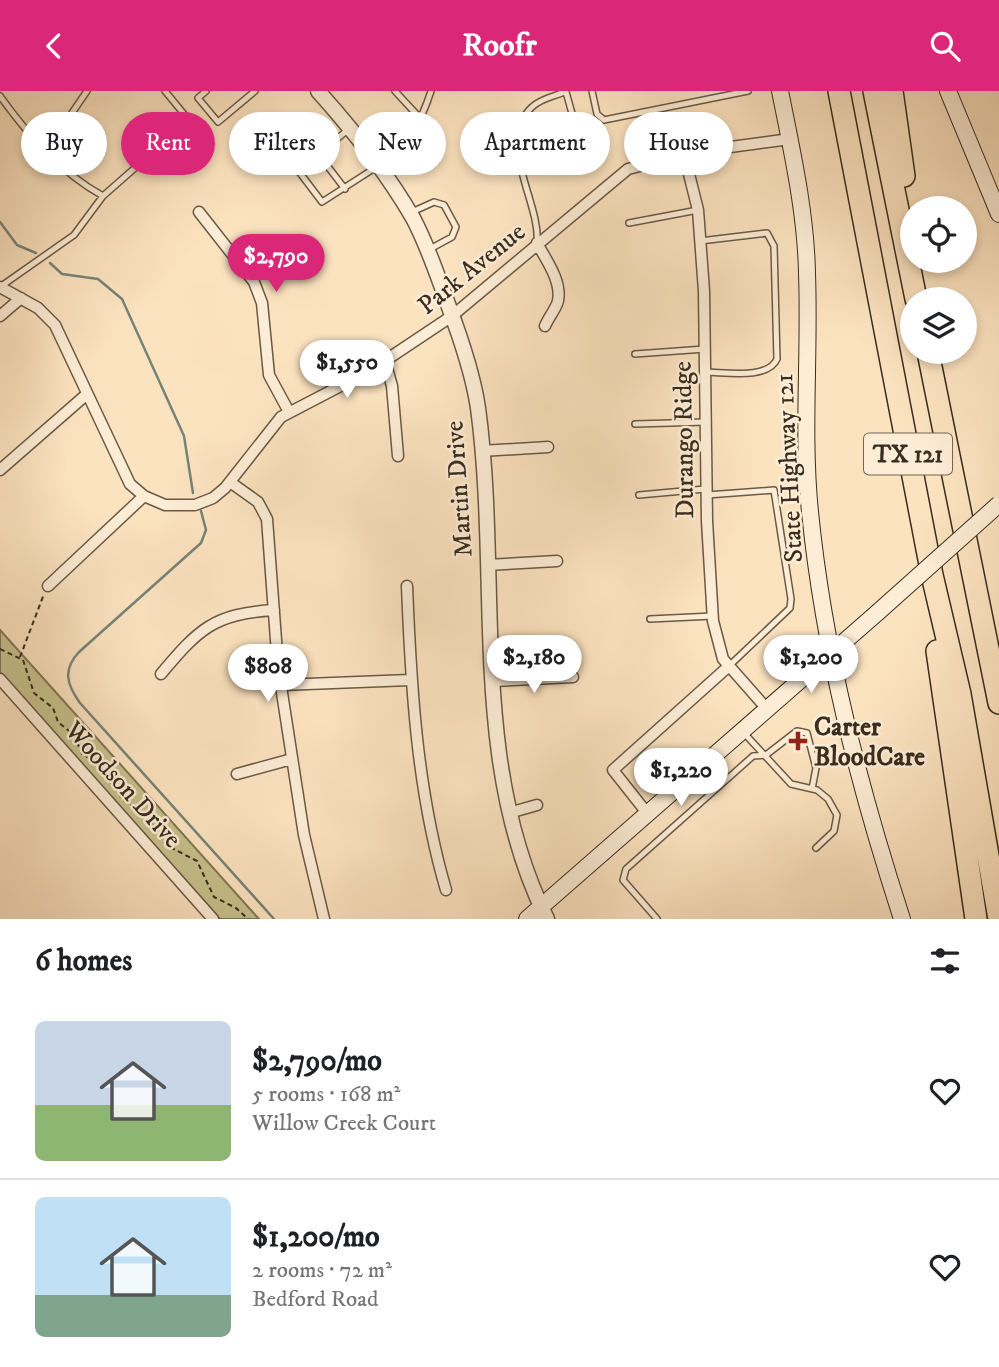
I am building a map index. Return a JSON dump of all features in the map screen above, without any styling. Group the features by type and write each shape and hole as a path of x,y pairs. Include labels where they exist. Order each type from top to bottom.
{"highway":[{"path":"828,91 840,141 854,159"},
{"name":"TX 121","path":"839,91 940,616 960,694 999,919"},
{"path":"874,91 913,287"},
{"path":"892,91 906,188 898,217"},
{"name":"TX 121","path":"930,364 999,703"},
{"path":"973,568 999,645"},
{"path":"940,616 936,651 976,919"}],"main road":[{"name":"State Highway 121","path":"780,91 790,139 807,271 810,510 830,653 871,824 902,919"},
{"path":"948,91 993,186 999,214"},
{"path":"527,919 544,913 647,813 999,504"}],"street":[{"name":"Martin Drive","path":"318,91 354,135"},
{"name":"Park Avenue","path":"733,147 790,139"},
{"name":"Park Avenue","path":"144,496 164,505 195,505 213,498 230,482 275,424 289,412 385,361 452,316 624,172"},
{"name":"Martin Drive","path":"384,175 409,213 428,250 475,392 481,451 497,743 520,857 544,913"},
{"name":"Durango Ridge","path":"689,175 698,210 700,241 713,616 723,659 767,709"},
{"path":"199,212 254,282 262,303 269,375 289,412"},
{"path":"537,243 554,275 558,299 545,326"},
{"path":"0,287 38,308 55,325 120,470 130,484 144,496 48,586"},
{"path":"0,316 21,298"},
{"path":"385,361 392,386 398,456"},
{"path":"0,470 87,394"},
{"path":"481,451 548,447"},
{"path":"230,482 258,502 267,519 281,685 304,835 324,919"},
{"path":"487,565 557,561"},
{"path":"407,586 410,680 429,831 446,890"},
{"path":"161,674 191,639 216,621 247,612 274,610"},
{"path":"647,813 613,770 729,666"},
{"path":"493,681 573,677"},
{"name":"Woodson Drive","path":"0,679 211,918"},
{"path":"281,685 410,680"},
{"path":"237,774 292,759"},
{"path":"509,813 537,805"}],"lane":[{"path":"73,112 87,91"},
{"path":"0,287 74,235 103,196 184,125 188,119 165,91"},
{"path":"206,91 198,98 218,122 255,91"},
{"path":"395,91 414,112"},
{"path":"421,112 430,91"},
{"path":"592,91 597,114 604,120 748,91"},
{"path":"529,112 533,106 566,92 572,112"},
{"path":"0,96 21,121"},
{"path":"340,136 349,128"},
{"path":"72,175 83,185 103,196"},
{"path":"301,175 321,202 370,175"},
{"path":"334,175 345,189"},
{"path":"524,175 530,207 539,228 537,243"},
{"path":"409,213 433,202 444,205 456,227 452,237 428,250"},
{"path":"629,223 698,210"},
{"path":"700,241 767,233 774,246 775,364 762,371 705,372"},
{"path":"635,354 705,349"},
{"path":"635,424 706,422"},
{"path":"639,495 774,490 791,600 783,617 729,666"},
{"path":"650,619 713,616"},
{"path":"742,731 791,784 812,789 828,799 836,815 834,831 816,848"},
{"path":"657,919 623,880 626,869 753,756 765,755 797,731 807,733 816,768 812,789"}],"path":[{"path":"19,658 48,586"},
{"path":"0,649 19,658 26,665 34,693 51,706 58,722 74,735 82,754 97,762 119,795 146,815 166,845 197,861 214,897 236,908 248,919"}],"shaded area":[{"path":"0,630 259,919 220,919 0,672"}],"waterway":[{"path":"0,222 17,245 36,253"},
{"path":"50,263 62,274 98,279 122,299 184,436 193,493"},
{"path":"201,511 206,530 201,543 79,652 68,671 69,684 80,703 274,919"}],"place":[{"name":"Carter BloodCare","path":"798,741"}]}
